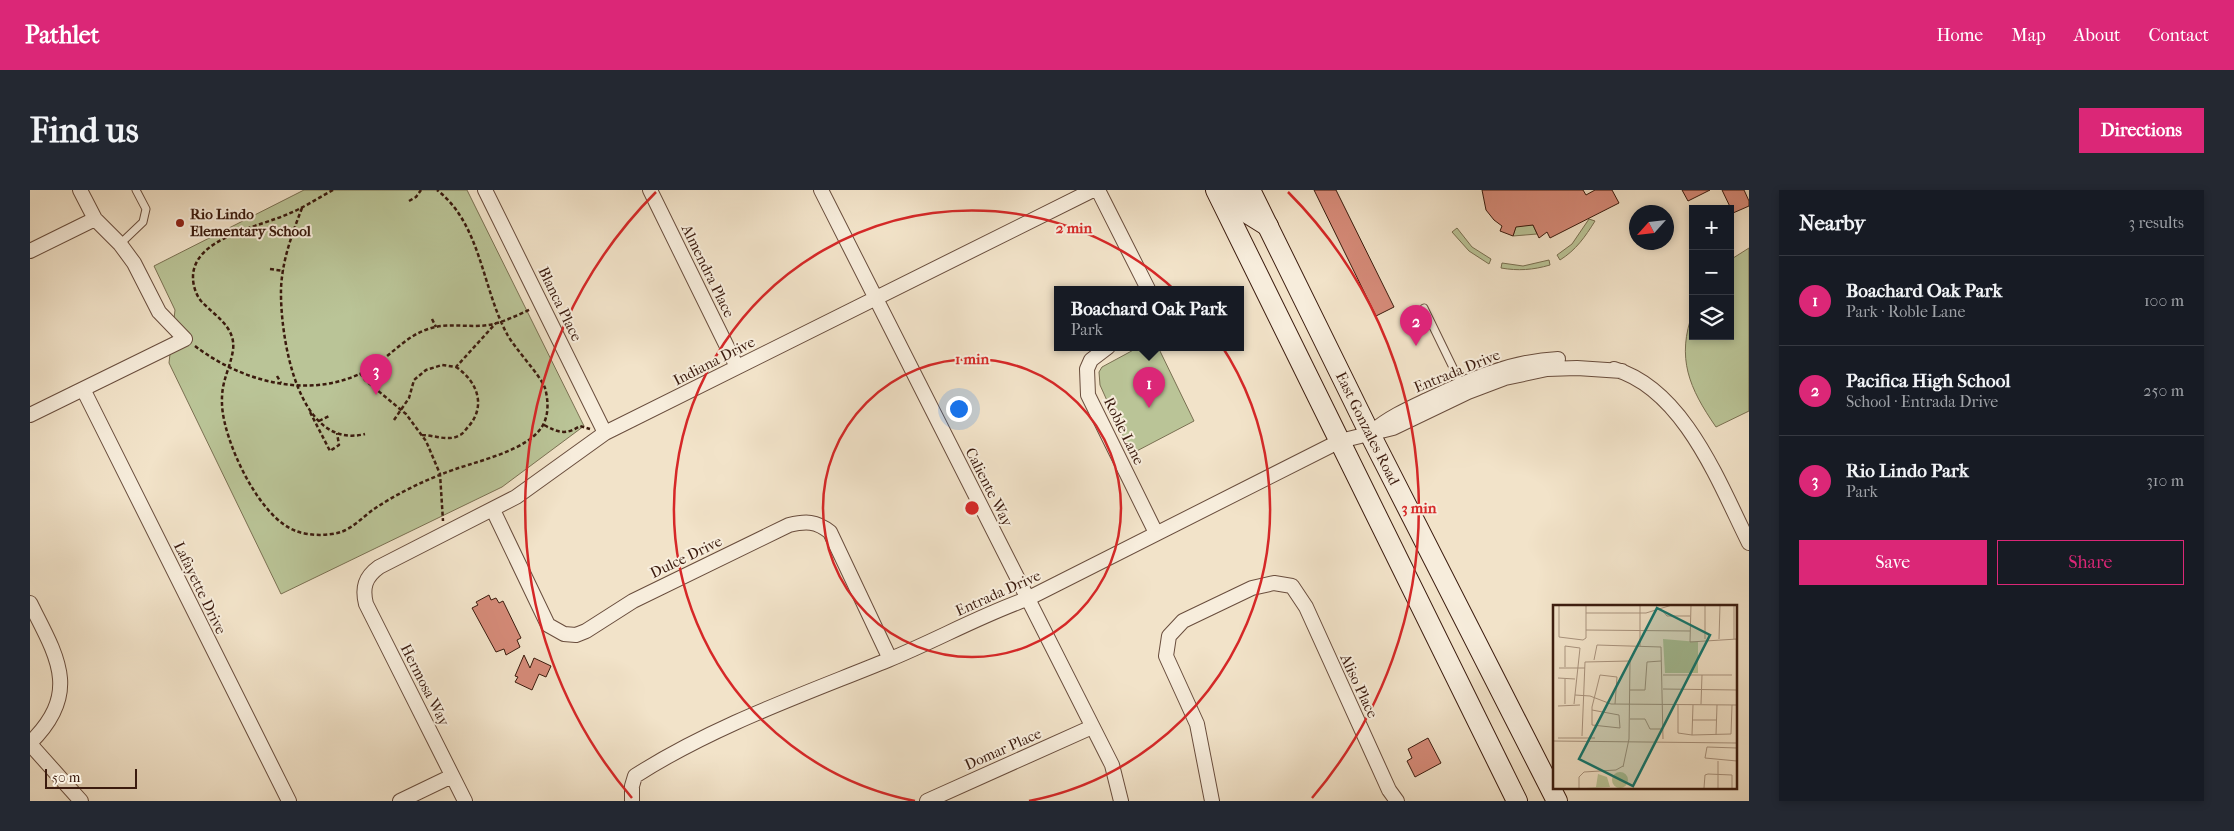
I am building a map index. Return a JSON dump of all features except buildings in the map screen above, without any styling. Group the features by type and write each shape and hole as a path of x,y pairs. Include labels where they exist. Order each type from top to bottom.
{"main road":[{"name":"East Gonzales Road","path":"1216,190 1517,801"},
{"path":"1232,190 1244,211 1268,226"},
{"name":"East Gonzales Road","path":"1250,190 1370,434 1557,801"}],"street":[{"path":"30,415 185,339 159,312 134,263 120,244 95,219 80,190"},
{"name":"Blanca Place","path":"485,190 606,433"},
{"name":"Almendra Place","path":"650,190 737,367"},
{"name":"Caliente Way","path":"821,190 1112,765 1121,801"},
{"name":"Indiana Drive","path":"364,582 370,573 379,567 516,496 606,433 1093,190"},
{"path":"1098,190 1146,286"},
{"path":"30,251 95,219"},
{"name":"Roble Lane","path":"1103,351 1091,360 1087,369 1088,395 1156,533"},
{"name":"Entrada Drive","path":"1370,434 1387,419 1461,384 1498,370 1540,360 1570,359 1622,371 1662,398 1685,423 1702,448 1749,543"},
{"name":"Entrada Drive","path":"632,801 632,786 635,776 693,742 1027,599 1340,441 1393,428 1468,392 1505,378 1547,369 1577,368 1622,371"},
{"name":"Lafayette Drive","path":"83,389 289,801"},
{"name":"Dulce Drive","path":"492,510 548,626 564,634 576,635 586,631 633,601 789,525 807,521 821,525 830,532 890,659"},
{"name":"Hermosa Way","path":"364,582 363,594 366,604 465,801"},
{"name":"Aliso Place","path":"1212,801 1197,724 1166,656 1169,636 1182,621 1252,588 1274,583 1292,586 1306,606 1352,711 1389,790 1397,801"},
{"path":"30,603 55,655 61,685 54,713 42,732 30,744 82,801"},
{"name":"Domar Place","path":"927,801 1092,727"},
{"path":"400,801 452,776"}],"lane":[{"path":"120,244 143,222 146,209 136,190"},
{"path":"1424,308 1461,384"}],"path":[{"path":"332,190 290,214 222,239 203,252 193,270 193,282 198,298 223,322 232,337 232,358 227,367 222,387 222,406 229,442 255,493 280,521 295,531 329,534 343,531 398,494 440,474 526,442 544,425 548,409 545,386 508,334 501,320 476,248 465,224 449,200 437,190"},
{"path":"409,201 416,197 421,190"},
{"path":"302,207 290,242 281,288 283,330 291,369 330,451 339,445 337,434"},
{"path":"270,269 284,271"},
{"path":"185,339 210,358 227,367 259,379 298,386 341,380 360,373 382,360 410,337 436,328 456,325 489,325 541,304"},
{"path":"432,319 436,328"},
{"path":"456,367 496,322"},
{"path":"394,420 409,398 414,380 426,370 442,365 456,367 470,379 479,401 473,421 461,435 448,439 431,435 422,436"},
{"path":"360,373 365,380 402,410 422,436 440,474 442,519 446,532"},
{"path":"277,376 281,383"},
{"path":"308,408 319,421 337,434 357,436 365,434"},
{"path":"319,421 329,416"},
{"path":"544,425 554,431 570,433 580,426 606,433"}],"green space":[{"path":"304,190 467,190 584,426 502,487 281,594 169,363 175,310 154,266"},
{"path":"1589,219 1595,221 1588,232 1560,260 1557,255 1572,244"},
{"path":"1533,225 1537,234 1513,236 1516,226"},
{"path":"1457,228 1472,247 1491,259 1489,264 1469,251 1452,232"},
{"path":"1749,248 1749,411 1716,427 1692,386 1686,358 1686,344 1689,326 1689,340 1734,340 1734,257"},
{"path":"1549,260 1550,265 1538,268 1519,270 1501,268 1502,263 1523,266"},
{"path":"1132,351 1160,351 1194,421 1131,454 1100,385 1099,372 1102,367"}],"place":[{"name":"Rio Lindo Elementary School","path":"180,223"},
{"name":"Pacifica High School","path":"1416,346"},
{"name":"Rio Lindo Park","path":"376,395"},
{"name":"Boachard Oak Park","path":"1149,408"}]}
